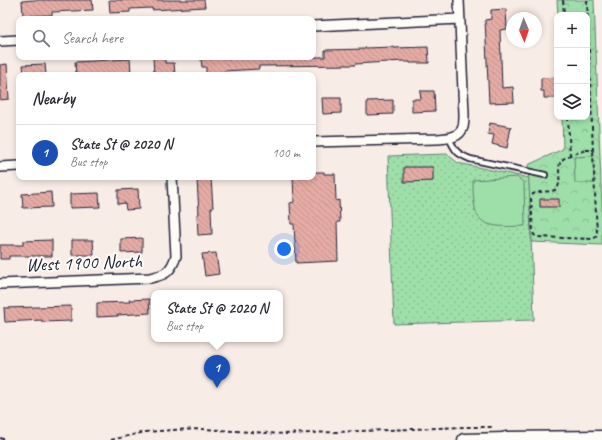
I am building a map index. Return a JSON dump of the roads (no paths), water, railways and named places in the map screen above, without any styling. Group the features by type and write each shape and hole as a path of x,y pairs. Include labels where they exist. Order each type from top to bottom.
{"highway":[{"path":"508,439 602,438"}],"main road":[{"path":"464,440 508,439"}],"street":[{"path":"316,142 449,138 458,134 463,127 464,114 459,0"},
{"path":"316,26 460,19"},
{"path":"0,41 16,40"},
{"path":"0,167 16,166"},
{"name":"West 1900 North","path":"0,284 150,278 160,276 168,272 173,265 176,256 172,180"}],"lane":[{"path":"449,138 460,155 470,159 545,175"}],"place":[{"name":"State St @ 2020 N","path":"217,388"}]}
